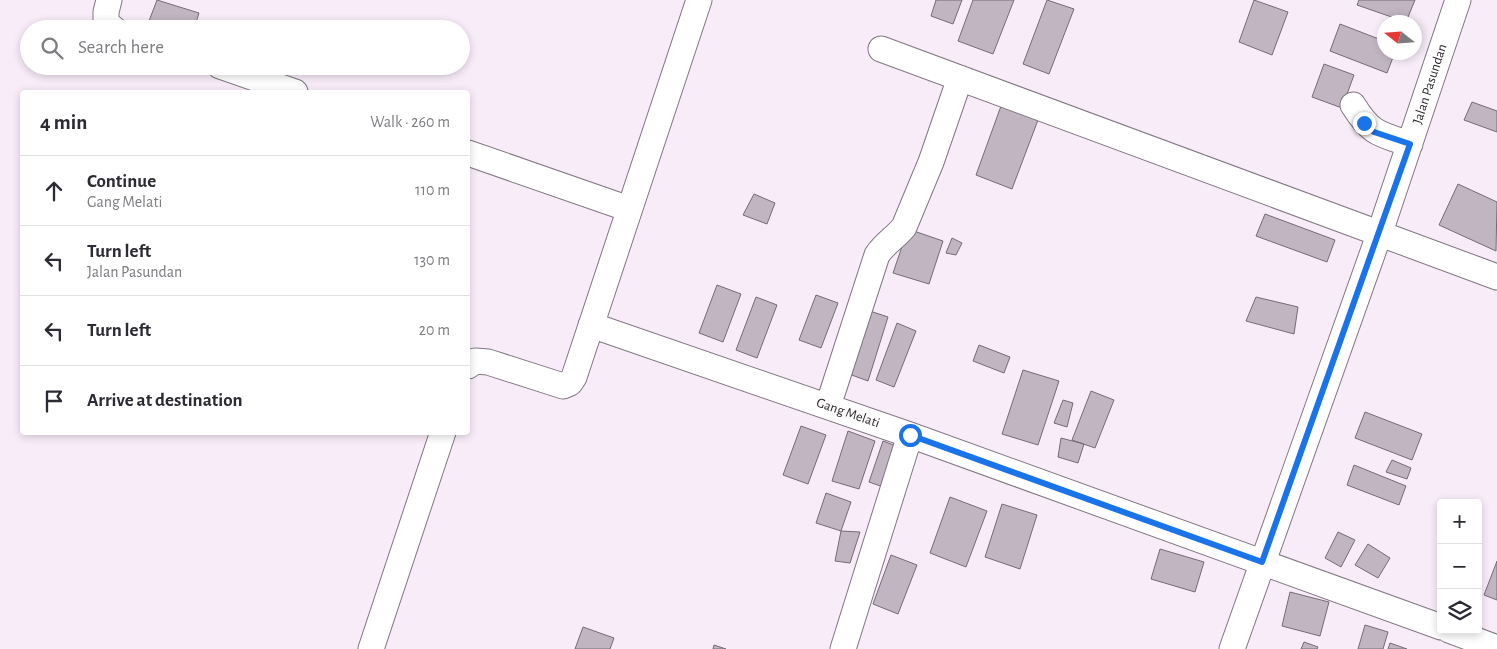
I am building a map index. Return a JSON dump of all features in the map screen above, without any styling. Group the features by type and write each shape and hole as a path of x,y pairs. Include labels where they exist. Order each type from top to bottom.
{"street":[{"path":"106,20 109,0"},
{"path":"470,365 476,361 488,362 563,386 570,383 574,377 597,328 629,209 699,0"},
{"name":"Jalan Pasundan","path":"1232,649 1380,235 1458,0"},
{"path":"881,49 1095,126 1380,235 1497,277"},
{"path":"246,75 289,90"},
{"path":"828,406 877,255 884,244 897,236 904,227 931,162 960,78"},
{"path":"1353,105 1364,123 1374,132 1410,144"},
{"path":"470,154 629,209"},
{"name":"Gang Melati","path":"597,328 631,338 910,435 1437,626"},
{"path":"371,649 442,435"},
{"path":"843,649 910,435"},
{"path":"1460,634 1497,648"}],"building":[{"path":"157,0 199,13 197,20 149,20"},
{"path":"936,0 962,0 953,24 931,16"},
{"path":"973,0 1014,0 993,54 958,41"},
{"path":"1047,0 1074,9 1049,74 1023,64"},
{"path":"1254,0 1288,12 1272,55 1239,42"},
{"path":"1359,0 1415,0 1409,15 1386,15 1357,5"},
{"path":"1340,24 1377,38 1377,60 1392,60 1387,73 1330,51"},
{"path":"1324,64 1354,75 1342,108 1312,97"},
{"path":"1472,102 1497,111 1497,132 1464,120"},
{"path":"1001,106 1038,120 1012,189 976,175"},
{"path":"1458,184 1497,202 1496,251 1439,225"},
{"path":"754,194 775,203 767,224 743,215"},
{"path":"1265,214 1335,240 1327,262 1256,236"},
{"path":"908,229 943,241 929,284 893,273"},
{"path":"952,238 962,243 956,255 946,253"},
{"path":"717,285 741,294 723,342 699,333"},
{"path":"816,295 838,303 821,348 799,340"},
{"path":"756,297 777,305 757,358 736,350"},
{"path":"1256,297 1298,307 1294,334 1246,321"},
{"path":"870,311 888,317 868,381 849,374"},
{"path":"897,323 916,331 894,387 876,380"},
{"path":"979,345 1010,357 1004,373 973,361"},
{"path":"1023,370 1059,381 1038,445 1002,434"},
{"path":"1091,391 1114,400 1095,448 1072,440"},
{"path":"1063,400 1073,403 1067,427 1054,423"},
{"path":"1365,412 1422,434 1412,460 1355,438"},
{"path":"801,426 826,435 808,484 783,475"},
{"path":"848,431 875,441 859,489 832,481"},
{"path":"1061,438 1084,444 1078,463 1058,457"},
{"path":"883,441 899,447 886,488 869,482"},
{"path":"1392,460 1411,468 1407,479 1386,472"},
{"path":"1354,465 1406,486 1399,505 1347,485"},
{"path":"826,493 851,502 841,531 816,523"},
{"path":"950,497 987,511 966,567 930,553"},
{"path":"1002,504 1037,515 1020,569 985,557"},
{"path":"841,531 860,532 850,563 835,561"},
{"path":"1338,532 1355,540 1341,567 1325,558"},
{"path":"1368,544 1390,558 1378,578 1355,565"},
{"path":"1160,549 1204,562 1195,592 1151,579"},
{"path":"891,555 917,565 898,614 873,604"},
{"path":"1497,561 1497,600 1484,595"},
{"path":"1290,592 1329,602 1320,636 1282,626"},
{"path":"1365,625 1388,632 1383,649 1358,649"},
{"path":"583,627 614,638 610,649 575,649"},
{"path":"1304,642 1318,647 1317,649 1301,649"},
{"path":"1390,643 1407,649 1388,649"},
{"path":"714,645 726,649 713,649"}],"route":[{"path":"910,435 1262,562 1380,235 1410,144 1374,132 1364,123"}]}
